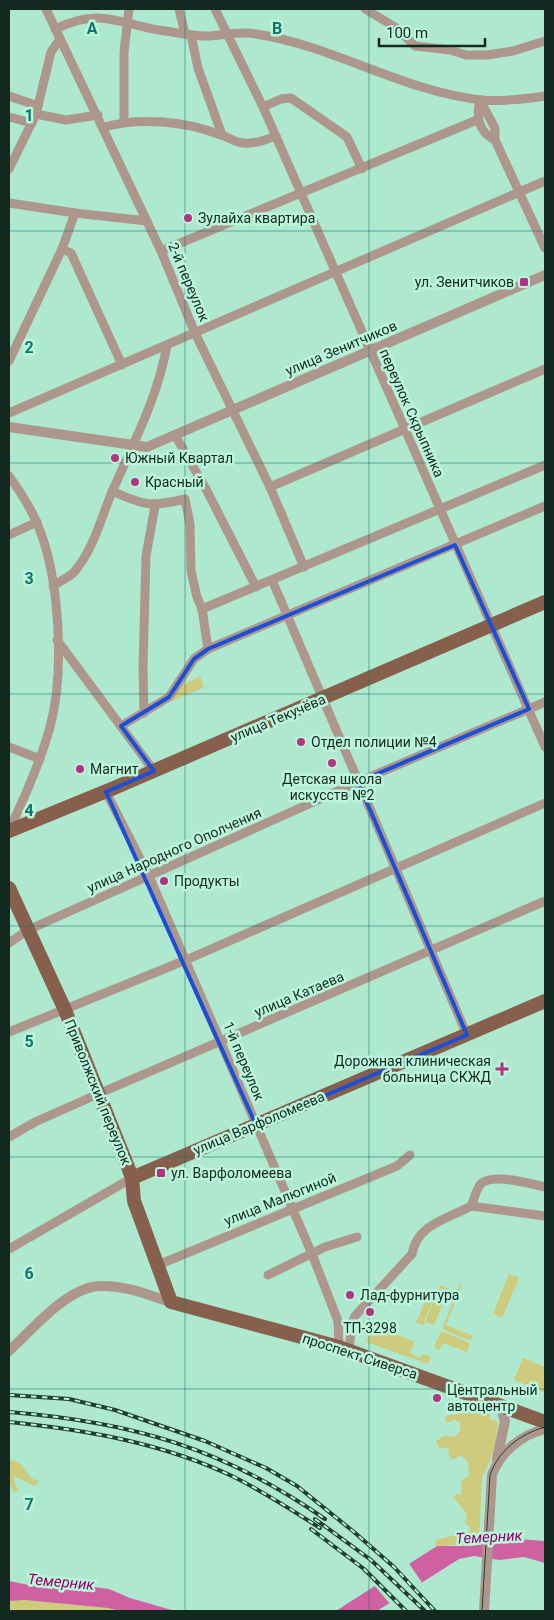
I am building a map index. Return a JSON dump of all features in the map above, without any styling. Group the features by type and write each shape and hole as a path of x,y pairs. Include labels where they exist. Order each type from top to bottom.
{"main road":[{"name":"улица Текучёва","path":"9,830 106,792 545,602"},
{"name":"Приволжский переулок","path":"9,888 65,1010 132,1178 134,1201 171,1302"},
{"name":"улица Варфоломеева","path":"132,1178 545,1001"},
{"name":"проспект Сиверса","path":"171,1302 344,1349 500,1404 545,1422"}],"street":[{"name":"2-й переулок","path":"46,9 162,251 195,333 231,411 270,487 304,567"},
{"path":"124,122 126,21 129,9"},
{"path":"179,9 222,135"},
{"name":"переулок Скрыпника","path":"215,9 276,136 490,626 545,747"},
{"path":"364,9 378,11 415,46 450,50 466,55 502,54 545,41"},
{"path":"55,28 72,20 92,17 126,21 159,30 188,34 209,36 254,33 327,52 429,90 480,100 545,96"},
{"path":"9,169 36,115 51,52 60,39"},
{"path":"9,96 36,115"},
{"path":"263,108 281,99 290,98 348,137 362,168"},
{"path":"480,100 477,120 482,129 495,140 545,248"},
{"path":"480,100 495,128 495,140"},
{"path":"9,117 36,115 66,120 98,116"},
{"path":"162,251 477,120"},
{"path":"104,127 124,122 164,121 222,135 236,142 250,144 276,136"},
{"path":"9,413 545,182"},
{"path":"9,203 147,221"},
{"path":"9,360 62,249 75,213"},
{"path":"62,249 71,253 122,365"},
{"name":"улица Зенитчиков","path":"134,446 147,447 545,275"},
{"path":"53,586 74,573 88,552 112,491 134,446 164,363 167,345"},
{"path":"270,487 545,369"},
{"path":"9,427 134,446"},
{"path":"175,435 207,491 256,587"},
{"path":"202,609 545,465"},
{"path":"9,476 37,522 45,546 53,586 58,682 50,726 40,759 9,830"},
{"path":"112,491 132,500 155,506 186,499 190,524 191,571 202,609 208,649"},
{"path":"144,714 143,666 146,556 155,506"},
{"path":"120,726 144,714 168,697 194,659 208,649 545,506"},
{"path":"9,535 37,522"},
{"path":"272,580 467,1034"},
{"path":"57,640 154,771"},
{"name":"улица Народного Ополчения","path":"9,943 28,930 148,876 358,782 545,702"},
{"path":"9,747 40,759"},
{"name":"1-й переулок","path":"106,792 148,876 186,960 293,1208 338,1321 344,1349"},
{"path":"9,1032 186,960 545,803"},
{"name":"улица Катаева","path":"9,1137 98,1094 432,952 545,901"},
{"name":"улица Малюгиной","path":"158,1265 398,1166 410,1155"},
{"name":"улица Варфоломеева","path":"9,1249 132,1178"},
{"path":"471,1206 480,1185 494,1179 511,1180 545,1187"},
{"path":"344,1349 354,1318 412,1254 415,1240 435,1224 471,1206 545,1216"},
{"path":"268,1275 312,1254 357,1237"},
{"path":"9,1351 58,1305 72,1294 85,1289 99,1286 131,1289 171,1302"},
{"path":"484,1611 490,1482 504,1433 505,1414 500,1404"},
{"path":"528,1415 531,1424 530,1434"},
{"path":"495,1466 509,1448 530,1434 545,1429"}],"highlighted area":[{"path":"455,545 529,709 358,782 467,1035 256,1125 106,792 154,771 121,726 169,697 194,659 208,649"}],"shaded area":[{"path":"200,676 204,687 173,701 172,699 177,688"},
{"path":"509,1274 519,1278 502,1318 493,1314"},
{"path":"460,1284 462,1285 446,1325 473,1336 471,1341 442,1329"},
{"path":"440,1285 449,1289 434,1325 426,1322 424,1325 416,1322 426,1300 432,1302 425,1322"},
{"path":"362,1320 415,1342 410,1353 421,1358 423,1354 431,1357 428,1364 366,1342 372,1329 361,1325"},
{"path":"441,1331 470,1343 467,1352 443,1343 439,1350 434,1347"},
{"path":"523,1358 545,1367 545,1393 514,1380"},
{"path":"470,1405 477,1409 483,1407 488,1411 491,1419 497,1421 498,1424 495,1448 482,1479 479,1544 437,1546 435,1545 436,1540 470,1531 471,1528 465,1523 467,1514 454,1498 456,1494 461,1494 462,1480 469,1476 468,1463 462,1455 451,1460 448,1453 450,1447 439,1449 436,1441 444,1436 454,1437 460,1431 460,1422 454,1420 446,1423 445,1416 465,1412"},
{"path":"13,1460 21,1464 32,1479 38,1480 37,1485 13,1477 18,1491 14,1493 9,1474 9,1462"},
{"name":"Темерник","path":"503,1538 545,1541 545,1563 524,1557 499,1560 474,1556 459,1559 377,1611 336,1611 437,1546 472,1546"},
{"name":"Темерник","path":"9,1581 34,1586 57,1586 89,1590 94,1587 109,1589 130,1598 175,1611 120,1611 108,1608 25,1600 9,1601"},
{"path":"25,1600 108,1608 120,1611 9,1611 9,1601"}],"pier":[{"path":"408,1562 423,1584 391,1605 373,1584"}],"tram line":[{"path":"482,1611 490,1475 499,1458 512,1444 527,1434 545,1427"}],"railway":[{"path":"9,1395 69,1399 115,1410 205,1441 266,1468 297,1486 354,1532 394,1567 435,1611"},
{"path":"9,1412 96,1423 175,1443 213,1457 250,1474 287,1494 325,1519"},
{"path":"9,1422 96,1434 180,1455 234,1477 278,1501 320,1528"},
{"path":"315,1519 371,1560 425,1611"},
{"path":"311,1529 364,1569 406,1611"}],"place":[{"name":"Зулайха квартира","path":"188,218"},
{"name":"ул. Зенитчиков","path":"524,282"},
{"name":"Южный Квартал","path":"115,458"},
{"name":"Красный","path":"135,482"},
{"name":"Отдел полиции №4","path":"301,742"},
{"name":"Детская школа искусств №2","path":"332,763"},
{"name":"Магнит","path":"80,769"},
{"name":"Продукты","path":"164,881"},
{"name":"Дорожная клиническая больница СКЖД","path":"502,1069"},
{"name":"ул. Варфоломеева","path":"161,1173"},
{"name":"Лад-фурнитура","path":"350,1295"},
{"name":"ТП-3298","path":"370,1312"},
{"name":"Центральный автоцентр","path":"437,1398"}]}
